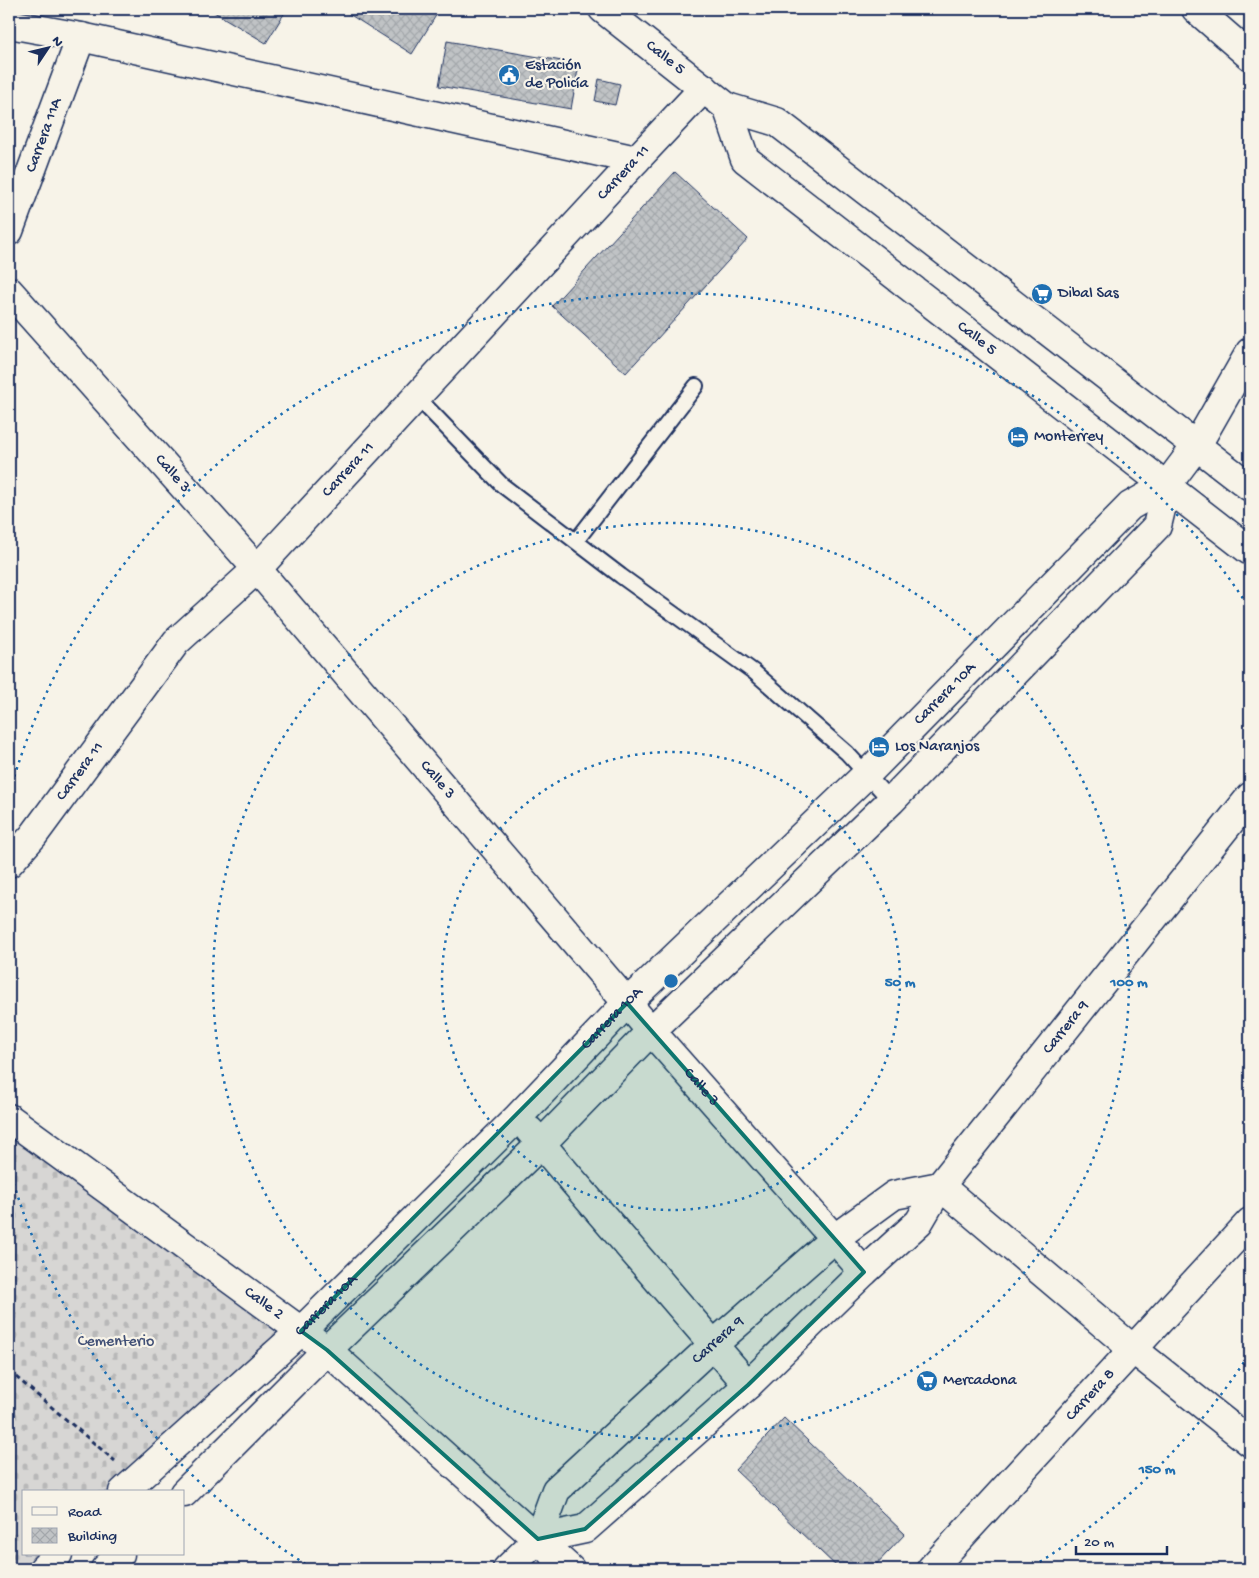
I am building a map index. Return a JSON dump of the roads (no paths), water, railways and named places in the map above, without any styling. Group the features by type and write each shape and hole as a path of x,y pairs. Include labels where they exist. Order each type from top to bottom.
{"street":[{"path":"1196,9 1250,56"},
{"name":"Calle 5","path":"608,10 727,107 777,122 1250,487"},
{"path":"9,24 81,37 636,160"},
{"name":"Carrera 11A","path":"9,231 81,37"},
{"name":"Carrera 11","path":"9,863 33,836 176,642 257,569 704,88"},
{"name":"Calle 5","path":"727,107 745,159 1250,551"},
{"name":"Calle 3","path":"9,291 257,569 651,1031 864,1272"},
{"name":"Carrera 10A","path":"185,1492 327,1350 541,1144 651,1031 891,801 1157,526 1167,485 1197,445 1250,352"},
{"name":"Carrera 10A","path":"129,1485 301,1331 518,1117 627,1003 867,774 1130,506 1167,485"},
{"name":"Carrera 9","path":"538,1540 585,1529 748,1385 864,1272 919,1222 940,1186 1250,797"},
{"path":"518,1117 748,1385"},
{"name":"Calle 2","path":"9,1118 327,1350 570,1569"},
{"path":"940,1186 1134,1350 1250,1442"},
{"name":"Carrera 9","path":"506,1569 538,1540 556,1490 713,1345 835,1238 894,1195 940,1186"},
{"name":"Carrera 8","path":"930,1569 953,1559 1134,1350 1250,1222"},
{"path":"43,1569 56,1556"},
{"path":"105,1569 118,1556"}],"lane":[{"path":"576,541 696,386"},
{"path":"417,397 502,485 754,672 847,753 891,801"}],"place":[{"name":"Estación de Policía","path":"509,75"},
{"name":"Dibal Sas","path":"1042,294"},
{"name":"Monterrey","path":"1018,437"},
{"name":"Los Naranjos","path":"879,747"},
{"name":"Mercadona","path":"927,1381"}],"park label":[{"name":"Cementerio","path":"116,1342"}]}
